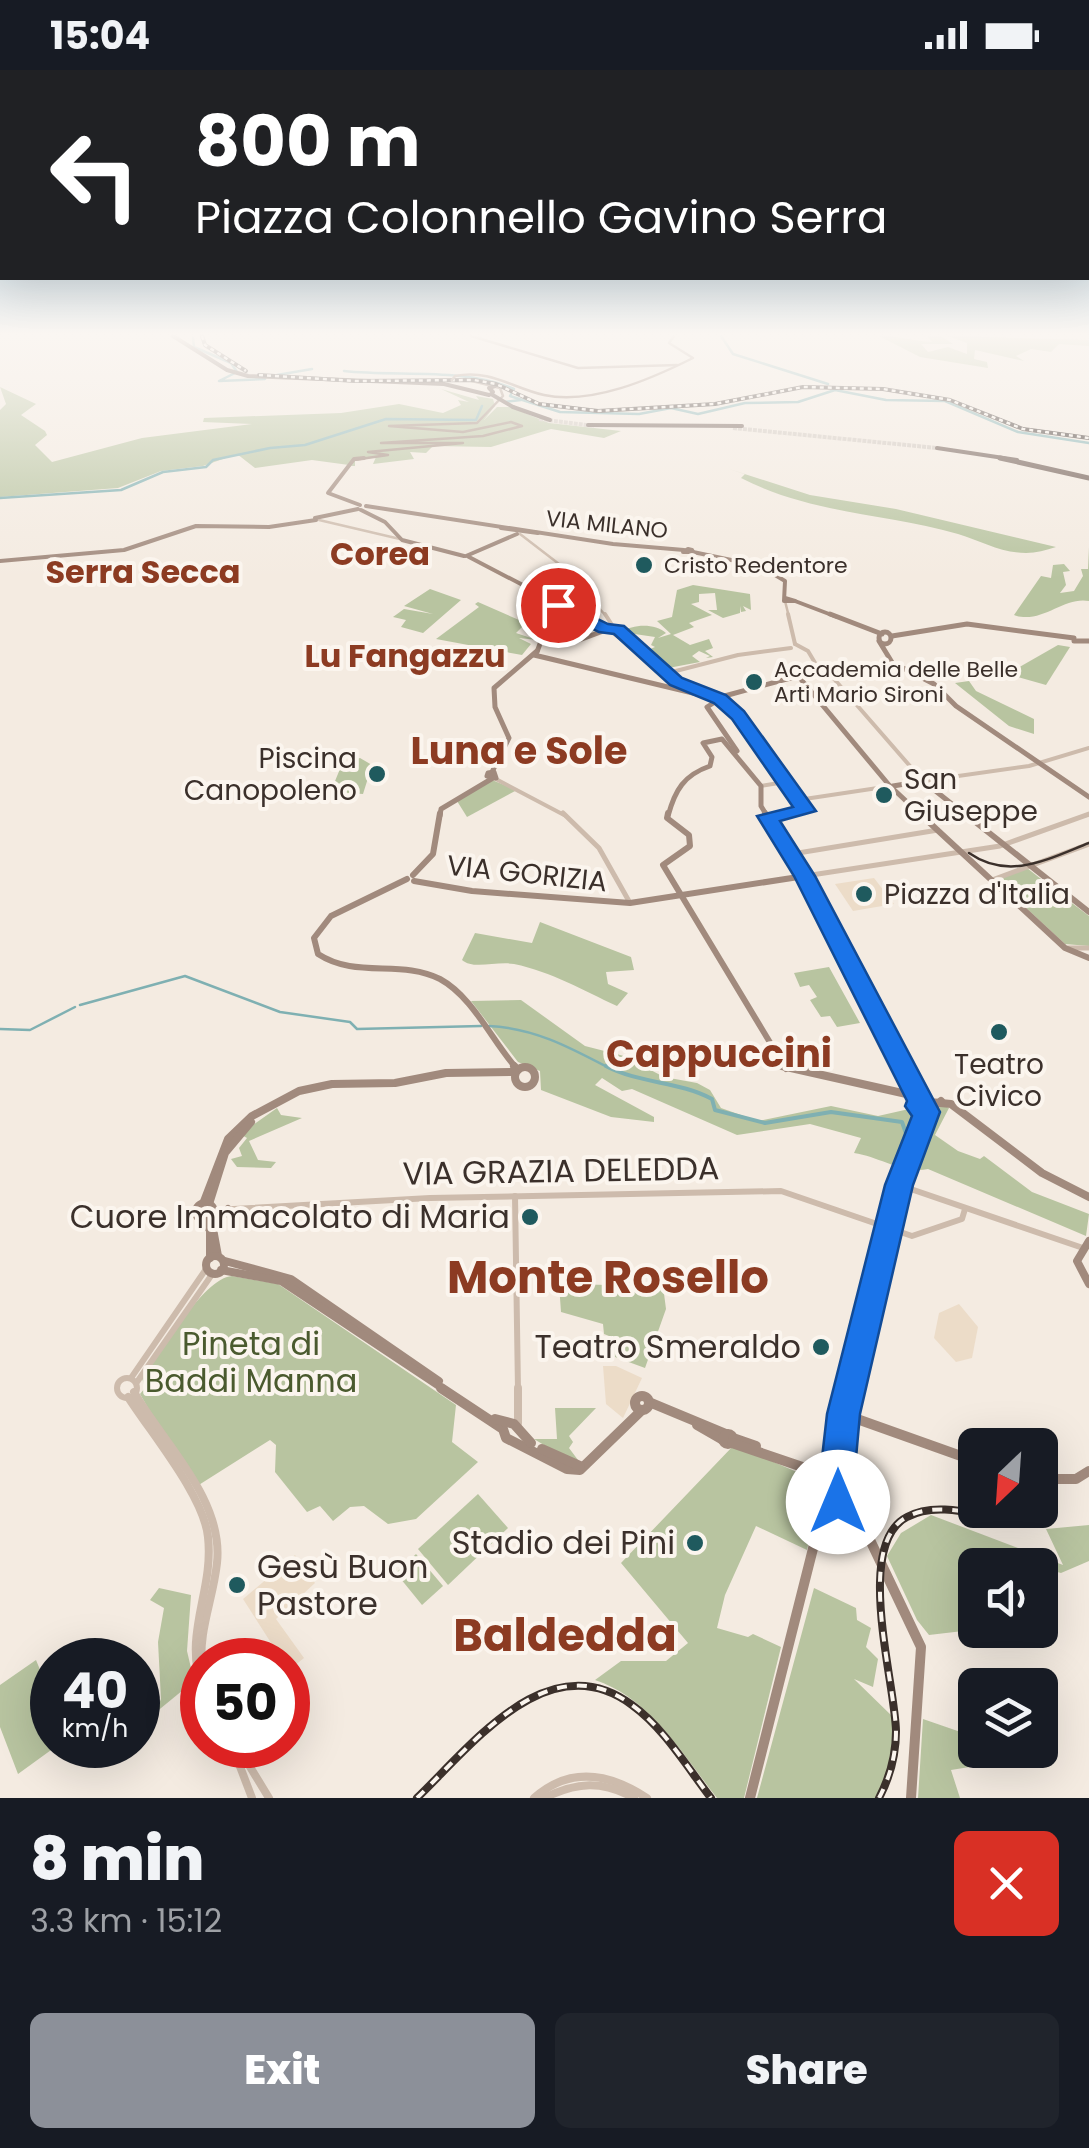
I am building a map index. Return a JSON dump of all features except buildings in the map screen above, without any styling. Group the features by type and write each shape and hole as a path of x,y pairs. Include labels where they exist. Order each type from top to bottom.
{"highway":[{"path":"534,417 539,419"},
{"path":"540,417 550,420"},
{"path":"588,425 742,426"},
{"path":"602,426 733,428"},
{"path":"937,447 1032,462 1083,475"}],"main road":[{"path":"486,417 481,421 450,426 388,426 463,432 508,422 522,424 483,436 382,442 464,443 365,453 388,455 359,457 328,493 386,522 400,538 467,557 613,631 690,690 717,700"},
{"path":"0,561 124,550 196,526 270,526 360,508"},
{"name":"VIA MILANO","path":"360,508 508,531 693,551 776,570 786,578 789,601 891,639"},
{"path":"467,557 508,531 525,533"},
{"path":"518,1072 454,988 425,974 334,965 316,950 316,934 326,919 413,879 440,842 441,810 493,776 508,746 508,734 494,693 534,656 538,645 578,615"},
{"path":"893,664 885,645 891,639 976,624 1088,642"},
{"path":"891,639 968,626 1064,641 1074,639"},
{"path":"550,635 572,643 613,631"},
{"path":"879,636 893,664"},
{"path":"534,656 717,700"},
{"path":"822,1481 839,1435 900,1182 926,1106 890,1046 805,876 760,801 760,786 707,707 717,700 800,676 893,664 934,684 956,706 1030,762 1040,764 1089,797"},
{"path":"665,672 697,694"},
{"path":"800,676 891,786 1065,948 1089,958"},
{"path":"736,752 722,738 703,743 712,758 710,766 693,773 671,802 667,820 691,839 686,850 662,864 783,1068 926,1106 1089,1197"},
{"path":"891,786 923,782 1089,912"},
{"name":"VIA GORIZIA","path":"413,879 472,892 633,905 805,876"},
{"path":"491,1072 504,1070 509,1060"},
{"path":"518,1072 446,1073 395,1083 322,1085 299,1090 252,1116 228,1139 210,1214 215,1265 281,1281 512,1427 568,1469 585,1465 643,1406 662,1409 796,1464 822,1481 831,1504"},
{"path":"210,1214 232,1140 255,1118 301,1094 518,1072"},
{"path":"210,1214 228,1209"},
{"path":"1082,1251 1089,1284"},
{"path":"843,1414 958,1455"},
{"path":"839,1435 840,1477 921,1646 911,1798"},
{"path":"1058,1479 1076,1479 1089,1471"},
{"path":"822,1481 840,1477"},
{"path":"750,1798 831,1504 847,1491"},
{"path":"831,1504 852,1507"}],"street":[{"path":"319,519 400,538"},
{"path":"525,533 586,588 613,631"},
{"path":"789,601 793,644"},
{"path":"665,672 793,644 805,649 923,782 1030,762"},
{"path":"717,700 738,715 806,811 768,816"},
{"path":"1040,764 1089,748"},
{"path":"493,776 558,812 603,855 633,905"},
{"path":"760,786 785,782"},
{"path":"798,800 891,786"},
{"path":"805,876 1005,843 1089,814"},
{"path":"792,854 938,830"},
{"path":"992,880 1089,844"},
{"path":"1065,948 1089,948"},
{"path":"900,1182 1082,1251"},
{"name":"VIA GRAZIA DELEDDA","path":"210,1214 228,1209 516,1196 781,1191 912,1236 962,1218 965,1209"},
{"path":"512,1427 516,1196"},
{"path":"1064,1243 1082,1251"},
{"path":"132,1387 215,1265"},
{"path":"132,1387 216,1529 217,1564 200,1638"},
{"path":"132,1387 210,1533 210,1561 193,1638"},
{"path":"244,1768 252,1798"},
{"path":"250,1768 269,1798"},
{"path":"534,1798 553,1784 581,1774 610,1777 647,1798"},
{"path":"544,1798 590,1782 609,1784 634,1798"}],"green space":[{"path":"0,417 23,417 45,431 47,435 35,445 52,462 142,438 252,424 203,422 204,418 487,417 484,420 487,417 533,417 549,423 621,431 604,438 551,429 491,447 433,446 426,453 410,452 414,459 373,464 376,457 355,461 355,466 351,466 356,457 349,465 312,460 255,468 237,454 203,466 161,471 118,488 0,497"},
{"path":"745,474 810,495 896,509 1056,547 1030,553 1008,551 931,527 794,499 741,478"},
{"path":"1089,547 1089,601 1071,602 1034,616 1014,615 1041,576 1051,578 1053,565 1064,564 1070,571 1063,572 1066,585 1060,593 1074,591 1083,576 1081,569 1088,569"},
{"path":"693,585 750,594 751,610 743,606 746,611 741,612 740,606 740,613 723,618 708,610 717,610 715,593 699,594 699,602 691,604 712,615 689,623 694,627 673,635 690,645 709,639 713,648 705,651 713,657 706,658 710,656 699,651 692,656 700,662 663,669 643,652 655,647 651,645 655,637 621,632 644,626 666,633 658,638 671,634 657,621 672,617 677,590"},
{"path":"430,589 461,600 423,633 401,627 406,620 393,617 404,609 433,614 404,606"},
{"path":"475,604 526,623 516,633 537,640 519,638 531,644 522,655 436,639 479,607"},
{"path":"1058,645 1070,647 1046,685 1007,674"},
{"path":"969,681 976,691 1034,719 1034,734 1009,726 955,683"},
{"path":"360,758 372,765 363,794 337,792 333,786 342,764"},
{"path":"492,780 517,790 467,817 457,801"},
{"path":"1027,868 1059,893 1022,904 996,880"},
{"path":"1064,897 1089,916 1089,946 1065,944 1024,906"},
{"path":"540,922 631,957 634,970 606,972 608,984 628,993 617,1006 528,967 462,960 475,933 532,943"},
{"path":"829,967 860,1023 837,1027 830,1016 821,1017 810,1000 817,997 809,985 800,987 794,973"},
{"path":"521,1000 585,1046 624,1056 664,1077 697,1083 710,1090 721,1108 758,1121 831,1106 878,1116 909,1109 923,1125 942,1105 949,1108 935,1135 958,1151 980,1159 984,1156 1032,1192 1089,1214 1086,1236 928,1169 910,1169 854,1153 861,1138 810,1124 737,1135 632,1089 622,1091 602,1078 595,1085 654,1117 654,1122 611,1117 541,1090 540,1071 518,1062 471,1001"},
{"path":"277,1108 281,1115 302,1118 249,1141 258,1160 276,1162 271,1168 237,1167 231,1159 242,1156 239,1148 247,1138 240,1134"},
{"name":"Pineta di Baddi Manna","path":"232,1276 278,1284 456,1405 452,1442 478,1462 416,1519 388,1524 364,1506 350,1507 333,1521 320,1506 307,1512 275,1472 276,1445 270,1440 194,1488 140,1394 145,1388 142,1378 195,1303 220,1280"},
{"path":"559,1284 663,1286 666,1309 645,1368 615,1357 614,1338 604,1334 603,1324 561,1312"},
{"path":"555,1408 596,1408 569,1436 573,1442 569,1448 578,1460 572,1462 534,1439 557,1439"},
{"path":"734,1445 811,1478 817,1502 807,1550 756,1526 725,1595 717,1628 748,1637 753,1634 781,1647 744,1798 717,1798 649,1714 615,1688 595,1680 621,1661 666,1661 688,1643 621,1563"},
{"path":"478,1494 508,1528 448,1585 418,1549"},
{"path":"931,1515 1018,1548 958,1548 958,1632 929,1635 917,1620 887,1556 901,1533"},
{"path":"1089,1525 1089,1561 1061,1573 1058,1548 1046,1529"},
{"path":"416,1554 443,1586 422,1605 396,1573"},
{"path":"159,1588 191,1595 188,1638 180,1638 180,1692 160,1709 159,1638 164,1608 150,1600"},
{"path":"814,1588 856,1608 857,1620 871,1628 866,1647 878,1659 873,1687 854,1679 893,1717 890,1759 876,1798 757,1798"},
{"path":"30,1664 30,1765 18,1774 0,1727 0,1685"},
{"path":"923,1719 958,1731 958,1768 963,1768 951,1770 960,1798 918,1798"}],"shaded area":[{"name":"Piazza d'Italia","path":"874,878 894,904 853,911 835,884"},
{"path":"959,1304 978,1327 972,1358 956,1362 934,1338 939,1313"},
{"path":"603,1366 616,1366 642,1378 623,1418 606,1404"},
{"path":"295,1555 315,1583 276,1619 290,1638 268,1638 243,1599"}],"waterway":[{"path":"0,498 121,490 163,472 206,467 213,460 270,448 305,445 386,419 476,420 477,417"},
{"path":"982,417 1018,432 1089,443"},
{"path":"80,1005 185,976 280,1012 350,1022 357,1029 481,1026"},
{"path":"0,1029 30,1030 75,1007"},
{"path":"489,1026 537,1035 611,1069"},
{"path":"606,1066 699,1093 712,1099 715,1110 765,1123 831,1112 902,1122 908,1139"}],"tunnel":[{"path":"539,419 594,426"},
{"path":"733,428 937,448"}],"tram line":[{"path":"969,853 999,866 1014,866 1044,861 1089,843"}],"railway":[{"path":"992,417 1023,429 1089,438"},
{"path":"879,1798 892,1766 896,1740 881,1616 883,1555 891,1532 907,1517 929,1510 958,1511"},
{"path":"417,1798 462,1752 514,1708 542,1693 571,1686 601,1689 644,1714 711,1798"}],"place":[{"name":"Cristo Redentore","path":"644,565"},
{"name":"Accademia delle Belle Arti Mario Sironi","path":"754,682"},
{"name":"Piscina Canopoleno","path":"377,774"},
{"name":"San Giuseppe","path":"884,795"},
{"name":"Piazza d'Italia","path":"864,894"},
{"name":"Teatro Civico","path":"999,1032"},
{"name":"Cuore Immacolato di Maria","path":"530,1217"},
{"name":"Teatro Smeraldo","path":"821,1347"},
{"name":"Stadio dei Pini","path":"695,1543"},
{"name":"Gesù Buon Pastore","path":"237,1585"}],"district":[{"name":"Corea","path":"380,554"},
{"name":"Serra Secca","path":"143,572"},
{"name":"Lu Fangazzu","path":"405,656"},
{"name":"Luna e Sole","path":"519,751"},
{"name":"Cappuccini","path":"719,1054"},
{"name":"Monte Rosello","path":"608,1277"},
{"name":"Baldedda","path":"565,1635"}],"route":[{"path":"558,605 604,629 618,629 676,681 690,690 720,699 738,715 806,811 768,816 805,876 910,1087 922,1100 918,1106 926,1112 899,1185 843,1414 839,1458 840,1477 847,1491 838,1502"}]}
